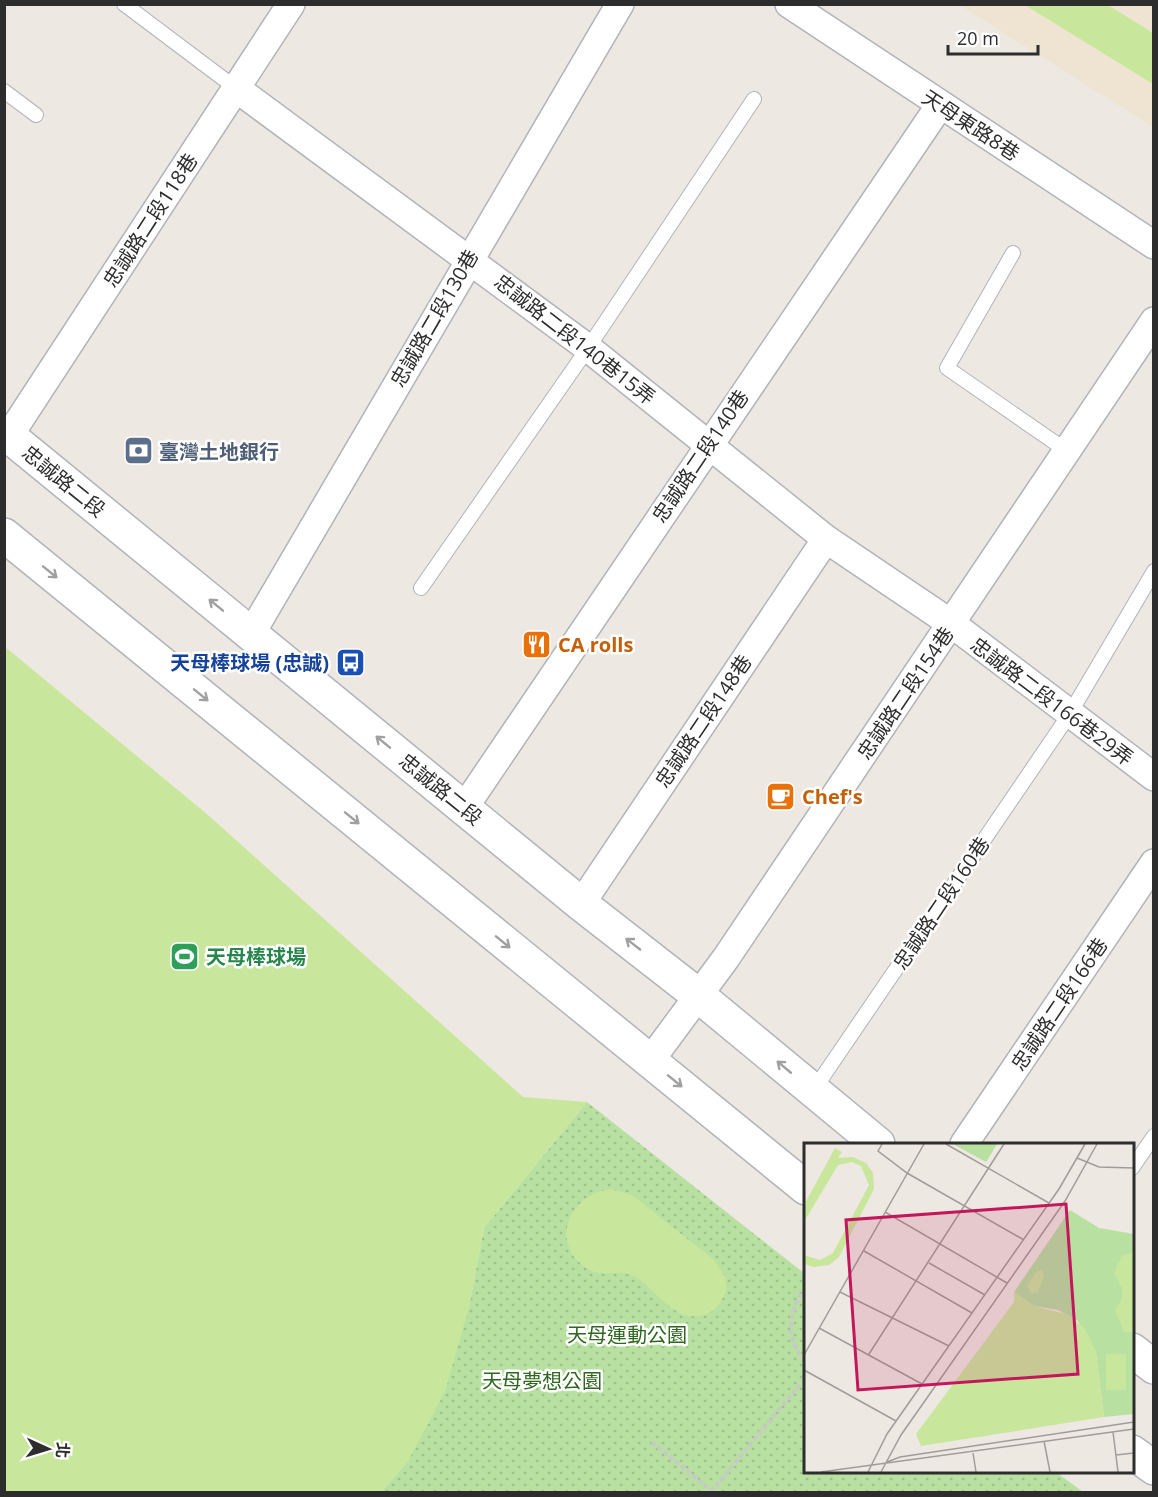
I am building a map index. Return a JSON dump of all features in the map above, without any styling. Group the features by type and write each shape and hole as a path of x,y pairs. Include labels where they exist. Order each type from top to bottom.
{"street":[{"name":"忠誠路二段118巷","path":"7,434 291,4"},
{"name":"忠誠路二段130巷","path":"251,634 469,258 620,4"},
{"name":"天母東路8巷","path":"789,4 1154,245"},
{"name":"忠誠路二段140巷15弄","path":"237,89 588,348 826,539"},
{"name":"忠誠路二段140巷","path":"464,808 708,443 940,105"},
{"name":"忠誠路二段154巷","path":"650,1061 699,996 1154,321"},
{"name":"忠誠路二段","path":"7,434 877,1143"},
{"path":"4,535 804,1186"},
{"name":"忠誠路二段166巷29弄","path":"826,539 951,624 1154,777"},
{"name":"忠誠路二段148巷","path":"581,904 826,539"},
{"name":"忠誠路二段166巷","path":"965,1143 1154,863"},
{"path":"1134,1352 1154,1367"},
{"path":"1134,1453 1154,1468"}],"lane":[{"path":"124,4 237,89"},
{"path":"4,91 36,115"},
{"path":"421,588 588,348 754,99"},
{"path":"1013,253 946,368 1067,451"},
{"name":"忠誠路二段160巷","path":"813,1091 1069,715 1154,571"},
{"path":"1134,1165 1154,1136"}],"path":[{"path":"804,1290 794,1302 791,1317 795,1345 804,1359"},
{"path":"651,1442 712,1492 804,1379"}],"shaded area":[{"path":"959,5 1153,5 1153,127"}],"green space":[{"path":"1025,5 1108,5 1153,33 1153,84"},
{"name":"天母棒球場","path":"4,646 208,815 523,1097 587,1102 484,1228 469,1307 445,1392 408,1461 381,1492 5,1492"},
{"name":"天母運動公園","path":"587,1102 804,1273 804,1473 1057,1473 1083,1492 381,1492 408,1461 469,1307 484,1228"},
{"path":"610,1189 632,1195 714,1260 726,1278 725,1293 716,1308 704,1315 683,1314 673,1309 631,1275 595,1272 577,1260 569,1248 568,1223 574,1211 583,1201 595,1193"}],"place":[{"name":"臺灣土地銀行","path":"138,451"},
{"name":"CA rolls","path":"537,644"},
{"name":"天母棒球場 (忠誠)","path":"350,662"},
{"name":"Chef's","path":"781,796"},
{"name":"天母棒球場","path":"185,956"}],"park label":[{"name":"天母夢想公園","path":"542,1380"}]}
